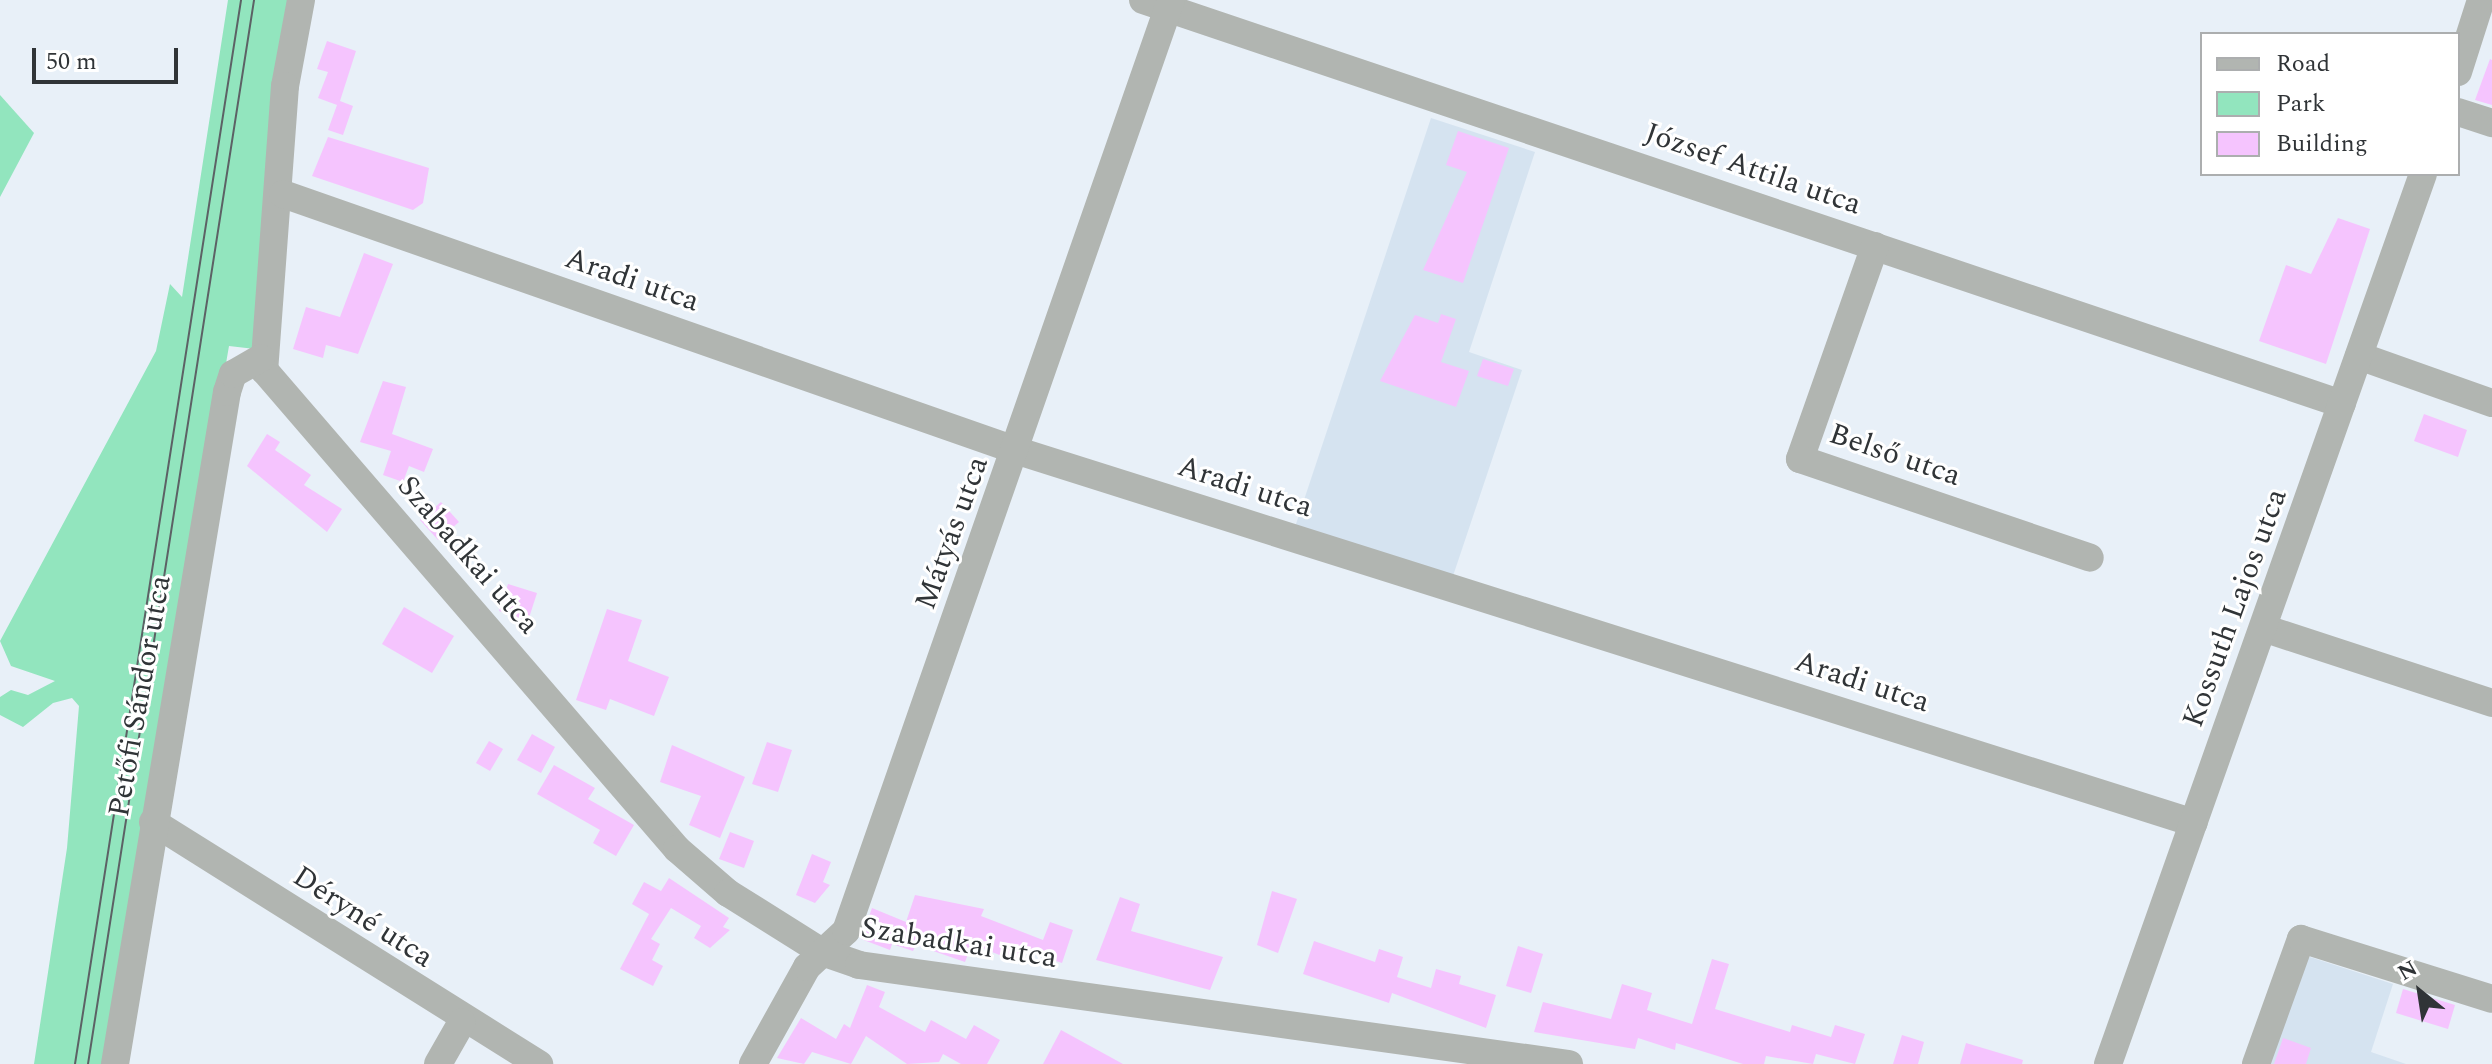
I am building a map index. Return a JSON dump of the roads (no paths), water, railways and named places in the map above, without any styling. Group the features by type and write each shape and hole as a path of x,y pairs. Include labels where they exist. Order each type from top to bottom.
{"street":[{"path":"261,358 283,194 285,86 301,0"},
{"path":"2460,66 2481,0"},
{"name":"József Attila utca","path":"1160,3 2342,404"},
{"name":"Mátyás utca","path":"753,1064 822,952 846,931 1018,451 1160,3"},
{"path":"2460,113 2492,123"},
{"name":"Kossuth Lajos utca","path":"2108,1064 2266,629 2422,176"},
{"name":"Aradi utca","path":"283,194 1018,451 2194,823"},
{"name":"Belső utca","path":"1875,246 1800,459 2090,558"},
{"path":"2359,356 2492,403"},
{"name":"Petőfi Sándor utca","path":"115,1064 227,392 233,374 261,358"},
{"name":"Szabadkai utca","path":"261,358 273,382 677,849 728,893 822,952 925,975 1569,1064"},
{"path":"2266,629 2492,703"},
{"name":"Déryné utca","path":"153,822 462,1022 539,1064"},
{"path":"2256,1064 2301,939 2492,999"},
{"path":"438,1064 462,1022"}],"tram line":[{"path":"75,1064 241,0"},
{"path":"88,1064 254,0"}]}
